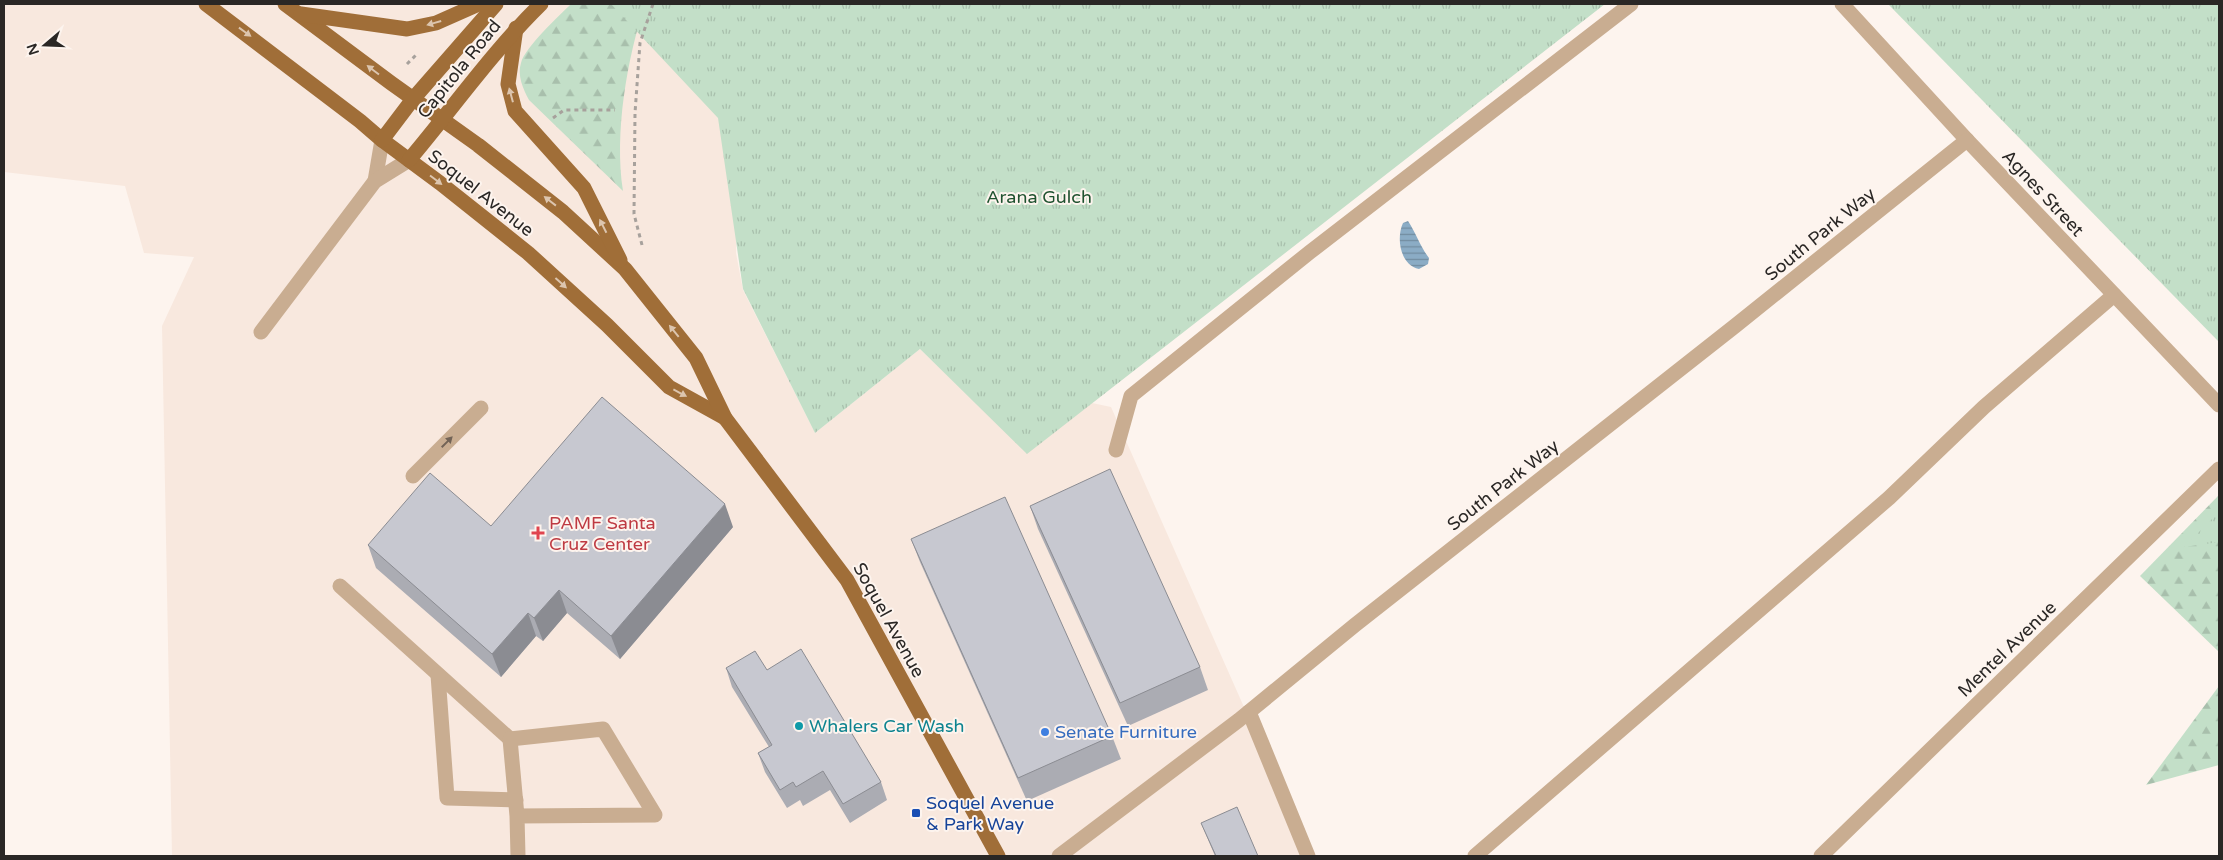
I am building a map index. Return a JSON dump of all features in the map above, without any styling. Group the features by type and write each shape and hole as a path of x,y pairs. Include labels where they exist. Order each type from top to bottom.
{"main road":[{"name":"Soquel Avenue","path":"206,4 329,97 528,253 607,324 669,387 725,418"},
{"path":"291,8 407,29 436,23 478,4"},
{"name":"Capitola Road","path":"382,140 413,99 496,4"},
{"name":"Capitola Road","path":"409,160 443,120 464,89 516,28 541,4"},
{"name":"Soquel Avenue","path":"291,8 478,145 563,212 625,270 696,358 725,418 847,580 998,856"},
{"path":"516,28 508,84 515,111 584,188 625,270"}],"street":[{"path":"1116,450 1131,396 1310,252 1630,4"},
{"name":"Agnes Street","path":"1842,4 1967,140 2219,405"},
{"path":"375,180 382,140"},
{"name":"South Park Way","path":"1059,856 1249,712 1967,140"},
{"path":"261,332 375,180 409,160"},
{"path":"1475,856 1889,498 1984,406 2114,295"},
{"path":"413,476 481,408"},
{"name":"Mentel Avenue","path":"1821,856 2219,469"},
{"path":"340,586 510,739 516,800 518,856"},
{"path":"438,675 447,798 516,800"},
{"path":"1249,712 1308,856"},
{"path":"510,739 603,729 655,814 517,816"}],"path":[{"path":"643,252 634,214 635,113 640,43 653,4"},
{"path":"550,119 564,110 615,110"}],"shaded area":[{"path":"4,4 740,4 736,253 743,290 815,433 920,349 1027,453 1092,403 1111,407 1310,856 172,856 162,326 194,257 144,253 125,186 4,172"}],"green space":[{"path":"571,4 645,4 628,72 621,121 620,145 623,191 529,100 521,82 520,68 524,56 543,32"},
{"name":"Arana Gulch","path":"611,4 1605,4 1027,454 920,349 815,433 743,289 718,118"},
{"path":"1888,4 2219,4 2219,342"},
{"path":"2219,495 2219,652 2140,576"},
{"path":"2219,512 2219,542 2184,547"},
{"path":"2219,686 2219,765 2146,785"}],"water":[{"path":"1408,221 1429,258 1428,264 1419,269 1408,262 1401,250 1401,229 1403,223"}],"building":[{"path":"602,397 725,504 611,636 559,590 534,618 528,613 492,654 368,545 430,473 491,526"},
{"path":"1110,469 1200,667 1120,703 1030,506"},
{"path":"1005,497 1112,736 1018,778 911,539"},
{"name":"Whalers Car Wash","path":"801,649 881,782 843,804 823,771 796,787 793,782 780,790 758,753 772,745 726,668 755,651 767,670"},
{"path":"1237,807 1258,856 1216,856 1201,823"}],"place":[{"name":"PAMF Santa Cruz Center","path":"538,533"},
{"name":"Whalers Car Wash","path":"799,726"},
{"name":"Senate Furniture","path":"1045,732"},
{"name":"Soquel Avenue & Park Way","path":"916,813"}]}
